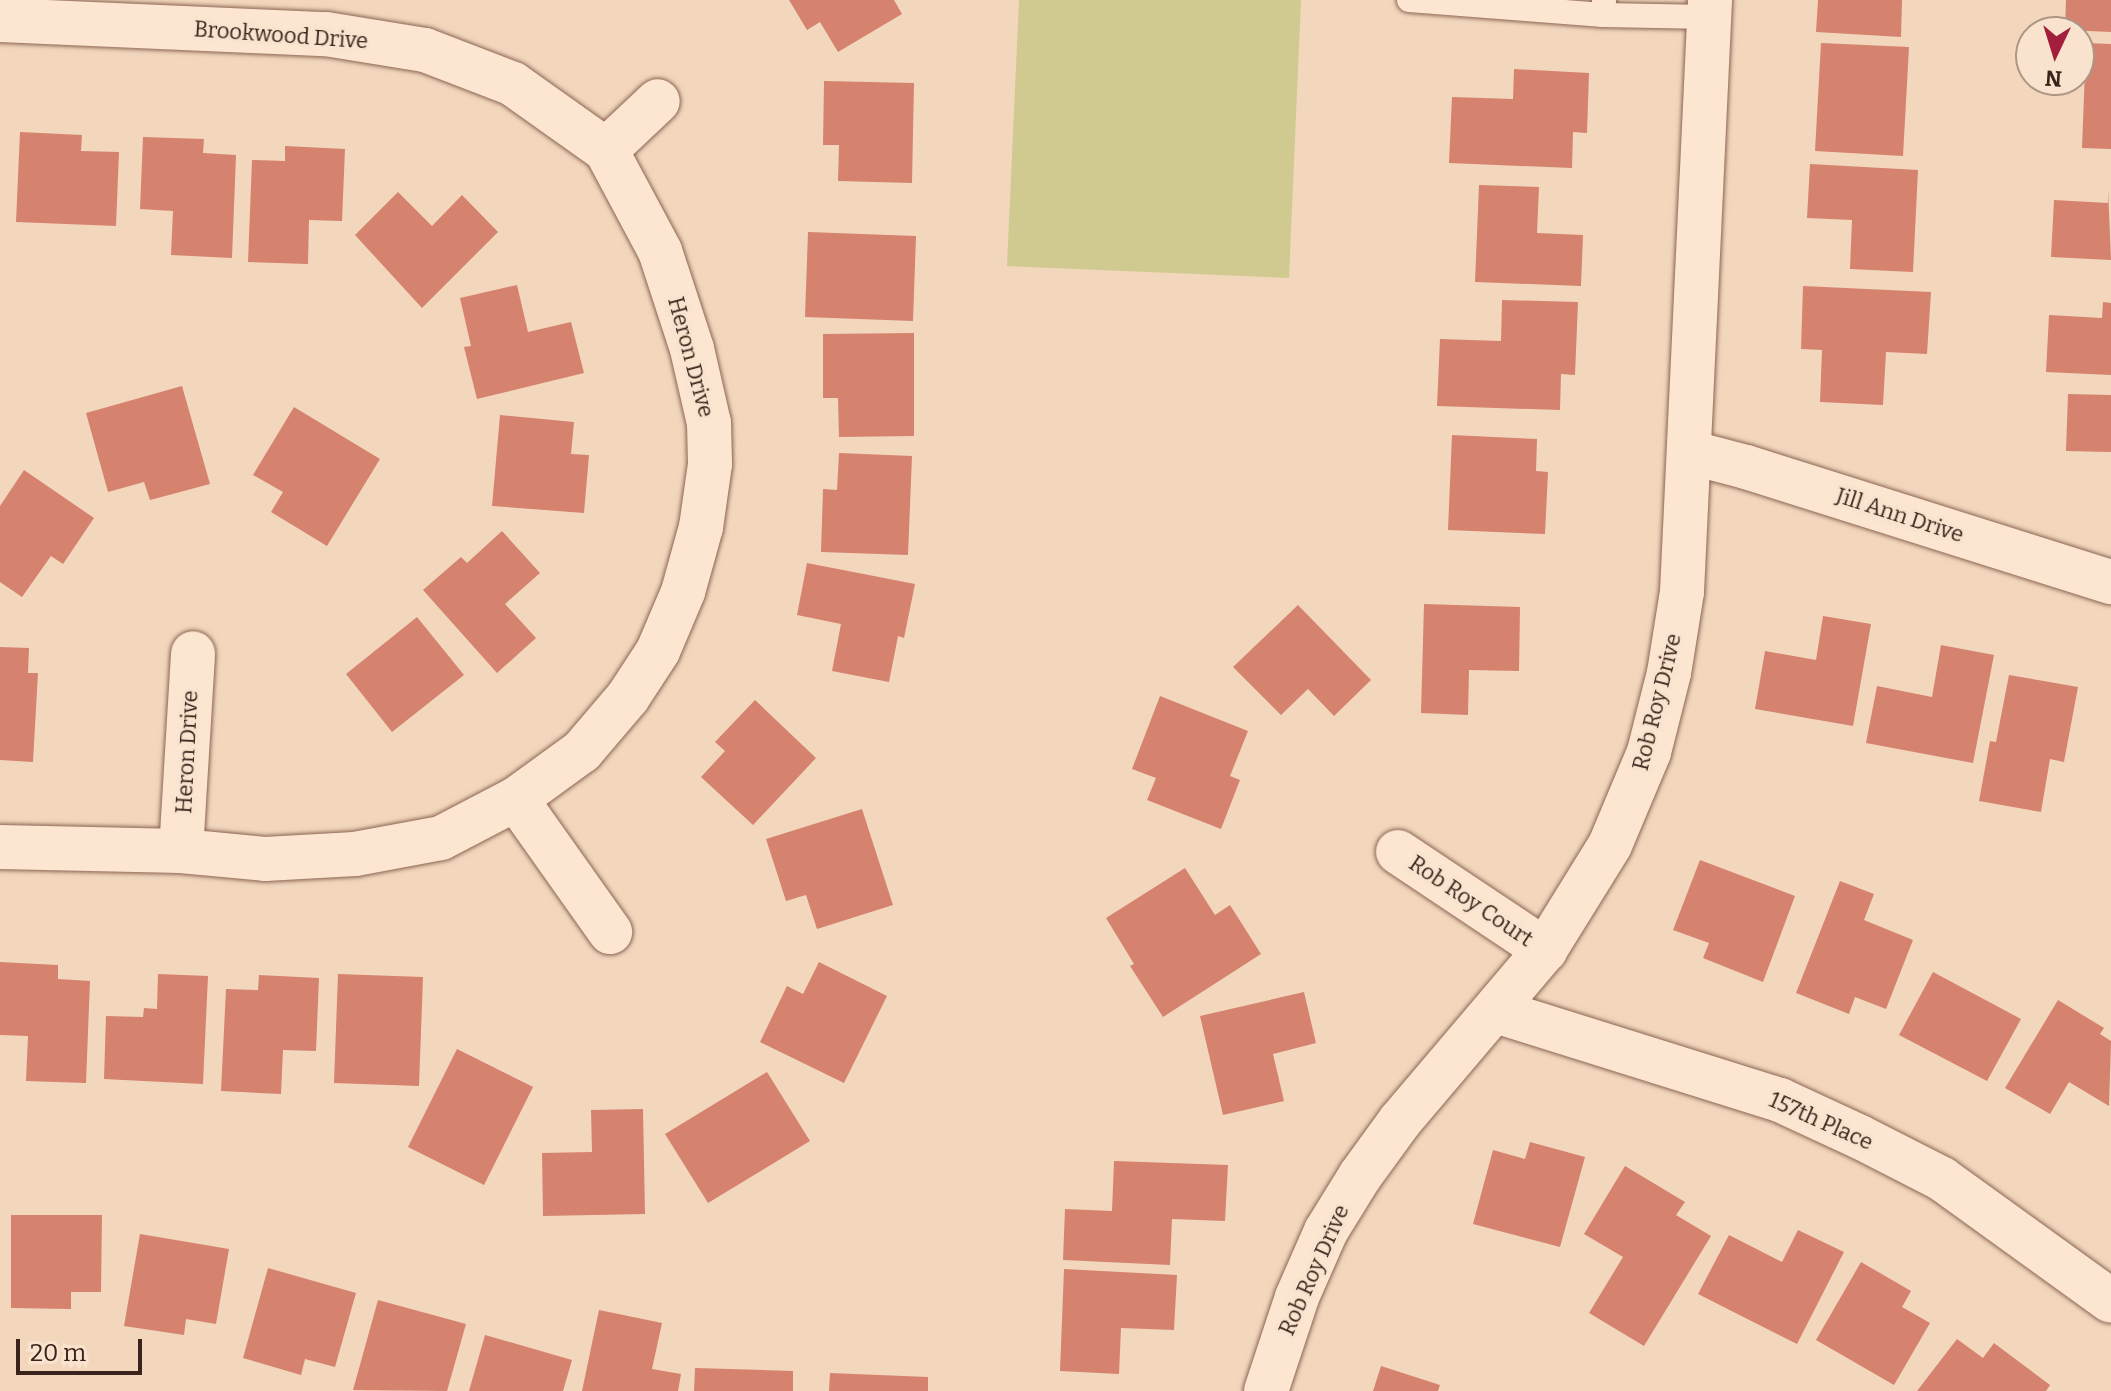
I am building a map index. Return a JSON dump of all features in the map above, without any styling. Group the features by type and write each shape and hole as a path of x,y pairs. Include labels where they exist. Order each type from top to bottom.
{"street":[{"name":"Rob Roy Drive","path":"1266,1391 1297,1297 1333,1220 1400,1121 1545,950 1610,845 1649,752 1669,673 1682,592 1709,8"},
{"name":"Brookwood Drive","path":"0,20 326,34 425,50 513,84 606,150"},
{"path":"606,150 658,101"},
{"name":"Heron Drive","path":"0,847 181,851 265,859 355,854 441,838 516,799 582,751 628,697 658,651 683,592 704,511 710,464 709,423 692,349 660,251 606,150"},
{"name":"Jill Ann Drive","path":"1689,452 1746,467 2111,582"},
{"name":"Heron Drive","path":"181,851 193,653"},
{"path":"516,799 610,932"},
{"name":"Rob Roy Court","path":"1398,852 1545,950"},
{"name":"157th Place","path":"1496,1011 1780,1100 1860,1137 1942,1179 2111,1301"}],"lane":[{"path":"1409,0 1709,8"}],"shaded area":[{"path":"1019,0 1301,0 1289,278 1007,266"}],"building":[{"path":"789,0 894,0 902,14 838,52 820,22 807,30"},
{"path":"1818,0 1902,0 1901,37 1816,32"},
{"path":"2066,0 2111,0 2111,32 2095,31 2095,16 2065,16"},
{"path":"1821,43 1909,47 1903,156 1815,151"},
{"path":"2095,43 2111,44 2111,149 2082,148 2084,96 2095,96"},
{"path":"1514,69 1589,73 1587,133 1573,132 1572,168 1449,163 1452,97 1513,99"},
{"path":"824,81 914,83 912,183 838,181 839,145 823,145"},
{"path":"20,132 82,135 81,151 119,152 116,226 16,222"},
{"path":"143,137 204,139 203,153 236,155 232,258 171,255 173,211 140,209"},
{"path":"285,146 345,149 342,221 309,220 308,264 248,262 252,160 285,161"},
{"path":"1810,164 1918,170 1913,272 1850,269 1852,220 1807,218"},
{"path":"1479,185 1539,187 1537,233 1583,235 1581,286 1475,282"},
{"path":"2108,188 2111,260 2051,257 2054,200 2108,203"},
{"path":"398,192 432,226 462,195 498,232 422,308 355,235"},
{"path":"808,232 916,236 913,321 805,317"},
{"path":"517,285 528,332 571,322 584,373 477,399 464,347 471,346 460,298"},
{"path":"1803,286 1931,292 1927,354 1886,352 1883,405 1820,402 1822,350 1801,349"},
{"path":"1502,300 1578,302 1575,375 1561,374 1560,410 1437,406 1440,339 1501,341"},
{"path":"2103,302 2111,303 2111,375 2046,372 2049,315 2102,318"},
{"path":"914,333 914,436 839,437 838,398 823,398 823,334"},
{"path":"182,386 210,484 150,500 144,482 108,492 86,413"},
{"path":"2068,394 2111,395 2111,452 2066,451"},
{"path":"294,407 380,459 327,546 271,512 283,492 253,475"},
{"path":"500,415 574,422 571,454 589,455 584,513 492,506"},
{"path":"1452,435 1537,439 1536,471 1548,472 1545,534 1448,530"},
{"path":"839,453 912,456 908,555 821,552 823,489 837,490"},
{"path":"24,470 94,518 63,564 51,556 22,597 0,582 0,506"},
{"path":"502,531 540,573 505,604 536,638 497,673 423,590 461,557 467,563"},
{"path":"807,563 915,584 904,638 898,636 889,682 832,671 841,624 797,615"},
{"path":"1424,604 1520,607 1519,671 1469,670 1468,715 1421,713"},
{"path":"1298,605 1371,680 1334,716 1308,689 1281,715 1233,667"},
{"path":"1823,616 1871,624 1853,726 1755,709 1765,651 1816,660"},
{"path":"417,617 464,675 392,732 346,674"},
{"path":"1941,645 1994,655 1973,763 1866,743 1877,686 1932,697"},
{"path":"0,647 29,648 28,673 38,673 33,762 0,760"},
{"path":"2009,675 2078,687 2064,762 2050,759 2041,812 1979,801 1990,741 1996,742"},
{"path":"1160,696 1248,731 1230,776 1240,780 1221,829 1147,800 1156,778 1132,769"},
{"path":"755,700 816,758 753,825 701,777 725,751 715,742"},
{"path":"862,809 893,905 817,929 806,895 786,901 766,839"},
{"path":"1700,860 1795,896 1763,982 1703,958 1709,943 1673,930"},
{"path":"1185,868 1215,915 1230,905 1261,954 1163,1017 1130,966 1134,964 1106,918"},
{"path":"1840,881 1874,894 1864,920 1913,940 1886,1009 1855,997 1849,1014 1796,993"},
{"path":"0,962 58,965 58,979 90,981 86,1083 26,1081 28,1036 0,1035"},
{"path":"819,962 887,996 844,1083 760,1042 787,986 803,994"},
{"path":"1933,972 2021,1019 1987,1081 1899,1035"},
{"path":"158,974 208,976 203,1084 104,1079 106,1016 143,1017 144,1008 157,1009"},
{"path":"338,974 423,977 419,1086 334,1083"},
{"path":"259,975 319,978 316,1051 283,1050 281,1094 221,1091 226,989 258,990"},
{"path":"1304,992 1316,1043 1273,1054 1284,1101 1223,1115 1200,1016"},
{"path":"2058,1000 2104,1028 2100,1034 2111,1041 2109,1106 2069,1082 2050,1114 2005,1088"},
{"path":"457,1049 533,1087 484,1185 408,1147"},
{"path":"767,1072 810,1141 708,1203 665,1134"},
{"path":"643,1109 645,1214 543,1216 542,1153 592,1152 591,1110"},
{"path":"1530,1142 1585,1157 1560,1247 1473,1224 1493,1150 1525,1159"},
{"path":"1114,1161 1228,1165 1225,1221 1172,1219 1170,1265 1063,1260 1065,1209 1112,1211"},
{"path":"1625,1166 1685,1202 1676,1215 1711,1236 1644,1346 1589,1313 1623,1257 1584,1234"},
{"path":"11,1215 102,1215 101,1292 71,1292 71,1309 11,1308"},
{"path":"1798,1230 1844,1252 1797,1344 1698,1294 1729,1235 1782,1262"},
{"path":"140,1234 229,1249 216,1324 186,1319 184,1335 124,1326"},
{"path":"1861,1262 1911,1291 1902,1307 1930,1323 1894,1385 1816,1340"},
{"path":"268,1268 356,1293 335,1367 305,1359 301,1375 243,1358"},
{"path":"1064,1269 1177,1275 1174,1330 1121,1328 1119,1374 1060,1371"},
{"path":"378,1300 466,1324 447,1391 353,1390"},
{"path":"599,1310 662,1323 652,1369 681,1374 678,1391 582,1391"},
{"path":"485,1335 572,1360 563,1391 469,1391"},
{"path":"1957,1339 1983,1358 1994,1343 2050,1385 2046,1391 1917,1391"},
{"path":"1381,1366 1440,1385 1438,1391 1373,1391"},
{"path":"695,1368 793,1371 793,1391 694,1391"},
{"path":"830,1373 928,1377 928,1391 829,1391"}]}
